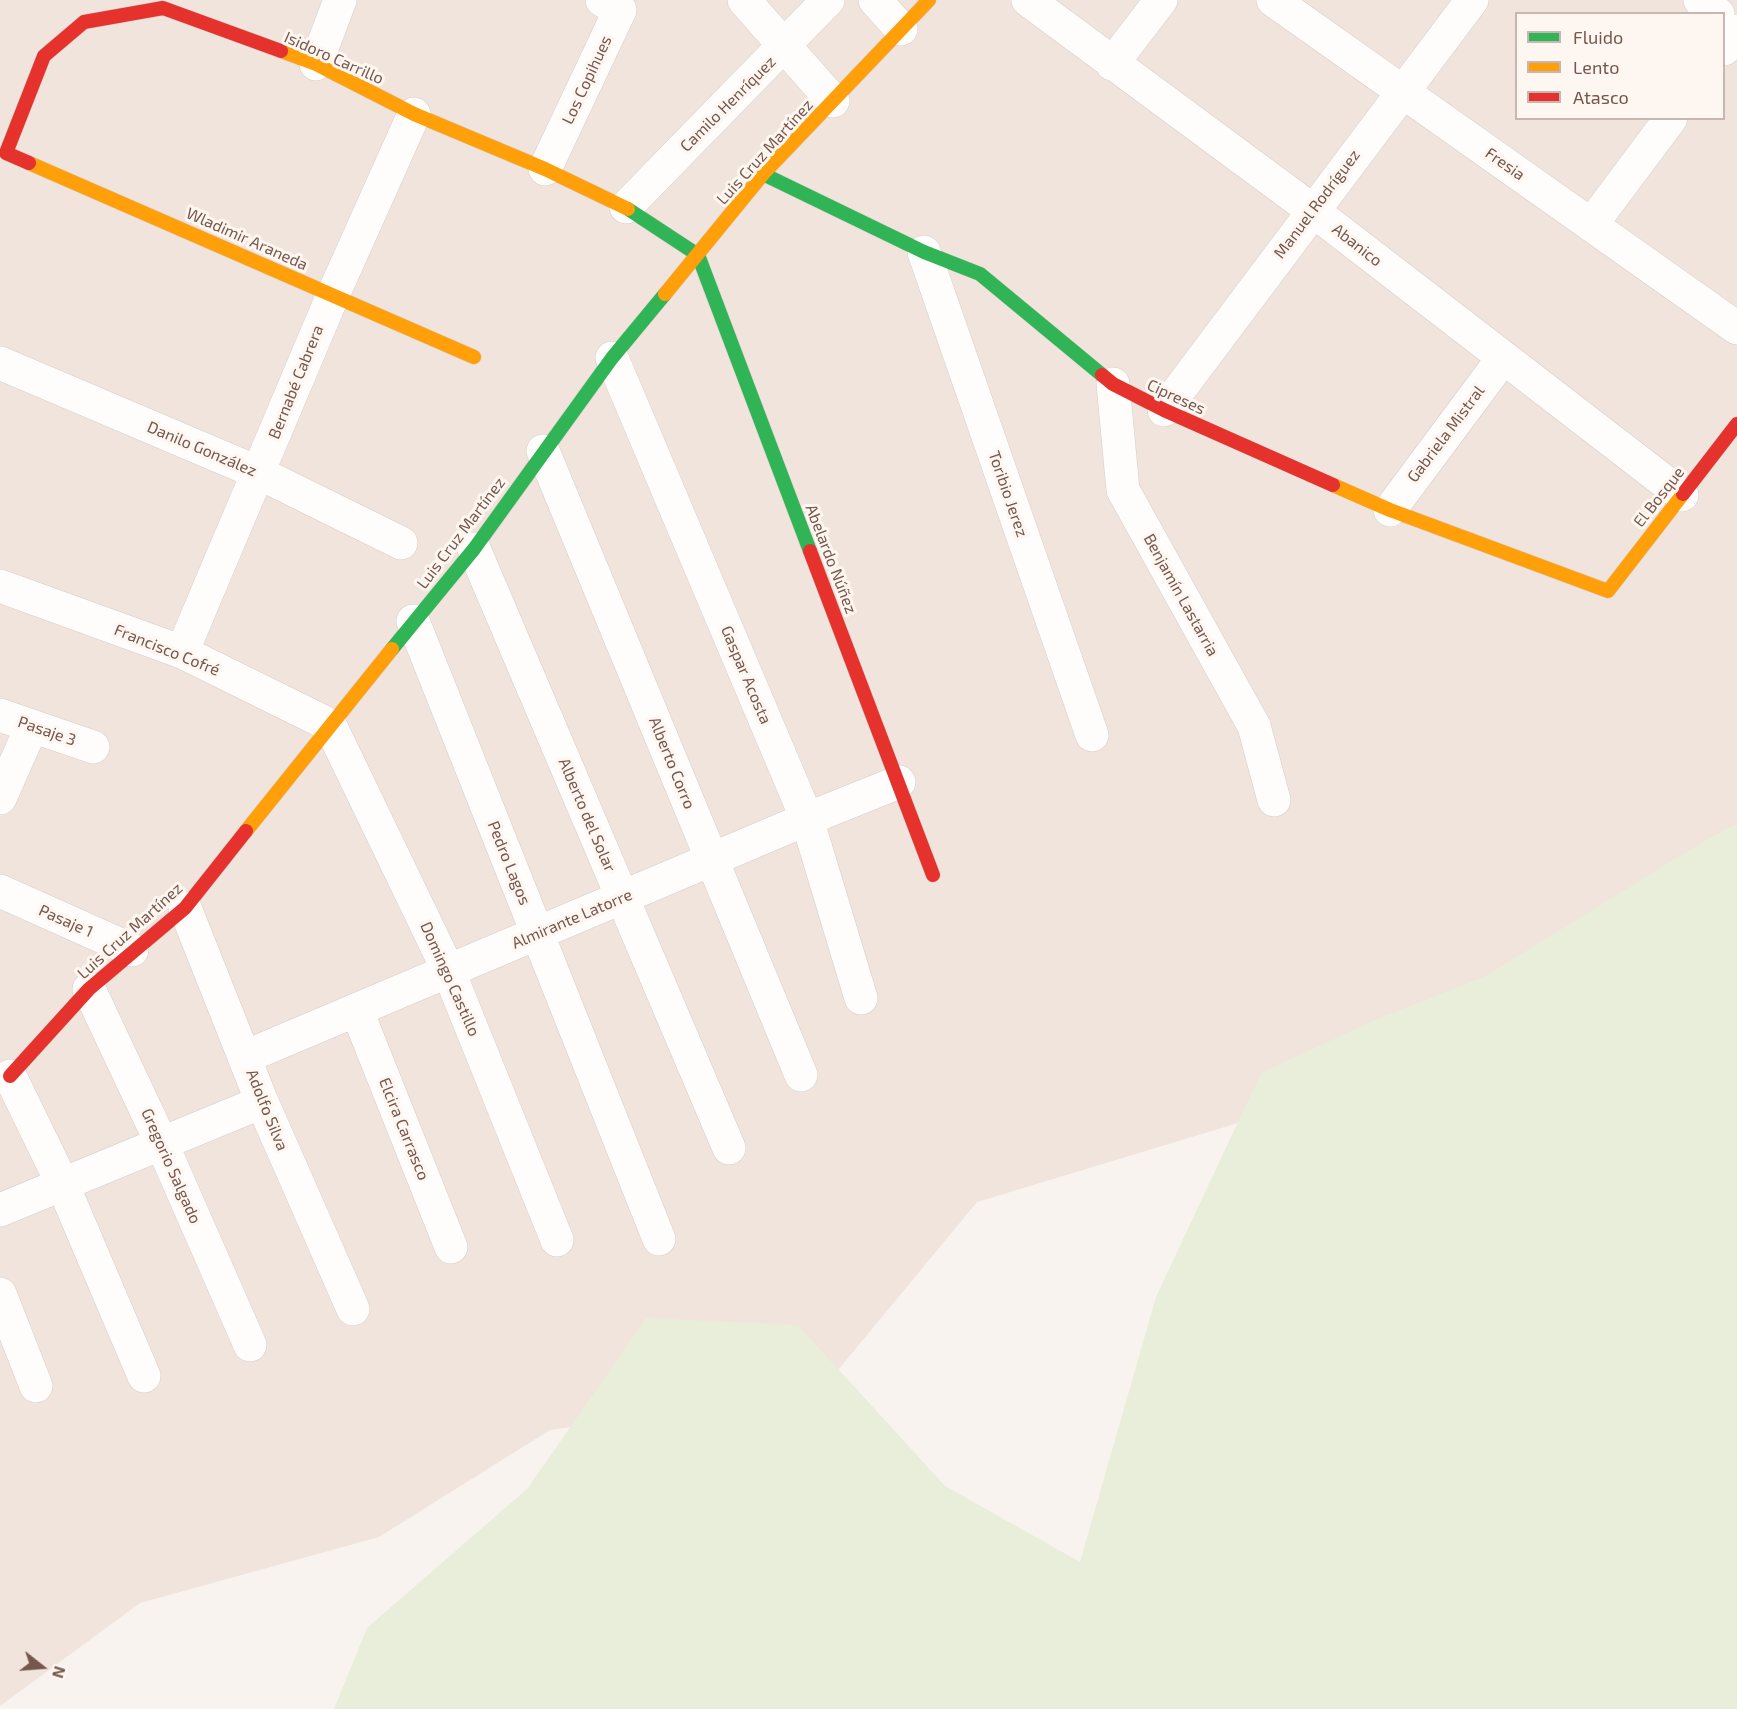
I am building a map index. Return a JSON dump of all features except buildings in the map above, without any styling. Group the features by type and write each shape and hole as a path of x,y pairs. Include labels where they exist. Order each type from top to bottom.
{"street":[{"path":"316,64 340,0"},
{"name":"Los Copihues","path":"545,169 620,10 602,0"},
{"path":"744,0 833,101"},
{"name":"Camilo Henríquez","path":"626,207 828,0"},
{"path":"876,0 901,29"},
{"name":"Luis Cruz Martínez","path":"3,1078 89,989 132,950 185,909 413,621 474,549 612,358 764,174 929,0"},
{"name":"Abanico","path":"1028,0 1312,210 1682,495"},
{"path":"1112,64 1161,0"},
{"name":"Fresia","path":"1273,0 1737,328"},
{"name":"Manuel Rodríguez","path":"1164,410 1472,0"},
{"path":"1700,0 1715,12"},
{"name":"Isidoro Carrillo","path":"6,153 45,56 84,22 163,8 316,64 414,114 545,169 626,207 698,255"},
{"path":"1725,18 1737,29 1725,47"},
{"name":"Bernabé Cabrera","path":"182,652 333,295 414,114"},
{"path":"1591,225 1670,120"},
{"name":"Wladimir Araneda","path":"6,153 474,357"},
{"name":"Cipreses","path":"764,174 924,252 980,274 1113,384 1164,410 1390,510 1608,591"},
{"name":"Toribio Jerez","path":"924,252 1092,735"},
{"name":"Abelardo Núñez","path":"698,255 933,875"},
{"name":"Gaspar Acosta","path":"612,358 807,819 861,998"},
{"name":"Gabriela Mistral","path":"1390,510 1503,358"},
{"name":"Danilo González","path":"0,363 259,473 401,543"},
{"name":"Benjamín Lastarria","path":"1113,384 1123,490 1254,726 1274,800"},
{"name":"El Bosque","path":"1608,591 1737,424"},
{"name":"Alberto Corro","path":"543,451 801,1075"},
{"name":"Alberto del Solar","path":"474,549 729,1148"},
{"name":"Francisco Cofré","path":"0,586 182,652 330,725"},
{"name":"Pedro Lagos","path":"413,621 659,1239"},
{"name":"Pasaje 3","path":"0,715 93,747"},
{"name":"Domingo Castillo","path":"330,725 449,972 557,1240"},
{"path":"0,798 32,726"},
{"name":"Almirante Latorre","path":"245,1057 899,782"},
{"name":"Pasaje 1","path":"0,891 132,950"},
{"name":"Adolfo Silva","path":"185,909 262,1102 353,1309"},
{"name":"Gregorio Salgado","path":"89,989 162,1142 250,1345"},
{"name":"Elcira Carrasco","path":"357,1011 451,1247"},
{"path":"3,1078 62,1184 144,1376"},
{"path":"0,1210 262,1102"},
{"path":"0,1294 36,1386"}],"shaded area":[{"path":"0,0 1737,0 1737,867 1304,1103 977,1202 819,1393 550,1430 379,1537 140,1603 0,1706"}],"green space":[{"path":"1737,824 1737,1709 334,1709 367,1628 528,1488 646,1318 798,1325 945,1486 1080,1562 1156,1297 1261,1073 1377,1019 1484,977 1704,841"}],"traffic: fast":[{"path":"763,174 924,252 980,274 1102,375"},
{"path":"628,209 698,255 810,551"},
{"path":"392,649 474,549 612,358 665,294"}],"traffic: slow":[{"path":"665,294 763,174 929,0"},
{"path":"281,51 316,64 414,114 545,169 628,209"},
{"path":"29,163 474,357"},
{"path":"1333,485 1390,510 1608,591 1683,494"},
{"path":"246,831 392,649"}],"traffic: jam":[{"path":"29,163 6,153 44,56 84,22 163,8 281,51"},
{"path":"1102,375 1113,384 1164,410 1333,485"},
{"path":"1683,494 1737,424"},
{"path":"810,551 933,875"},
{"path":"10,1076 89,989 185,908 246,831"}]}
